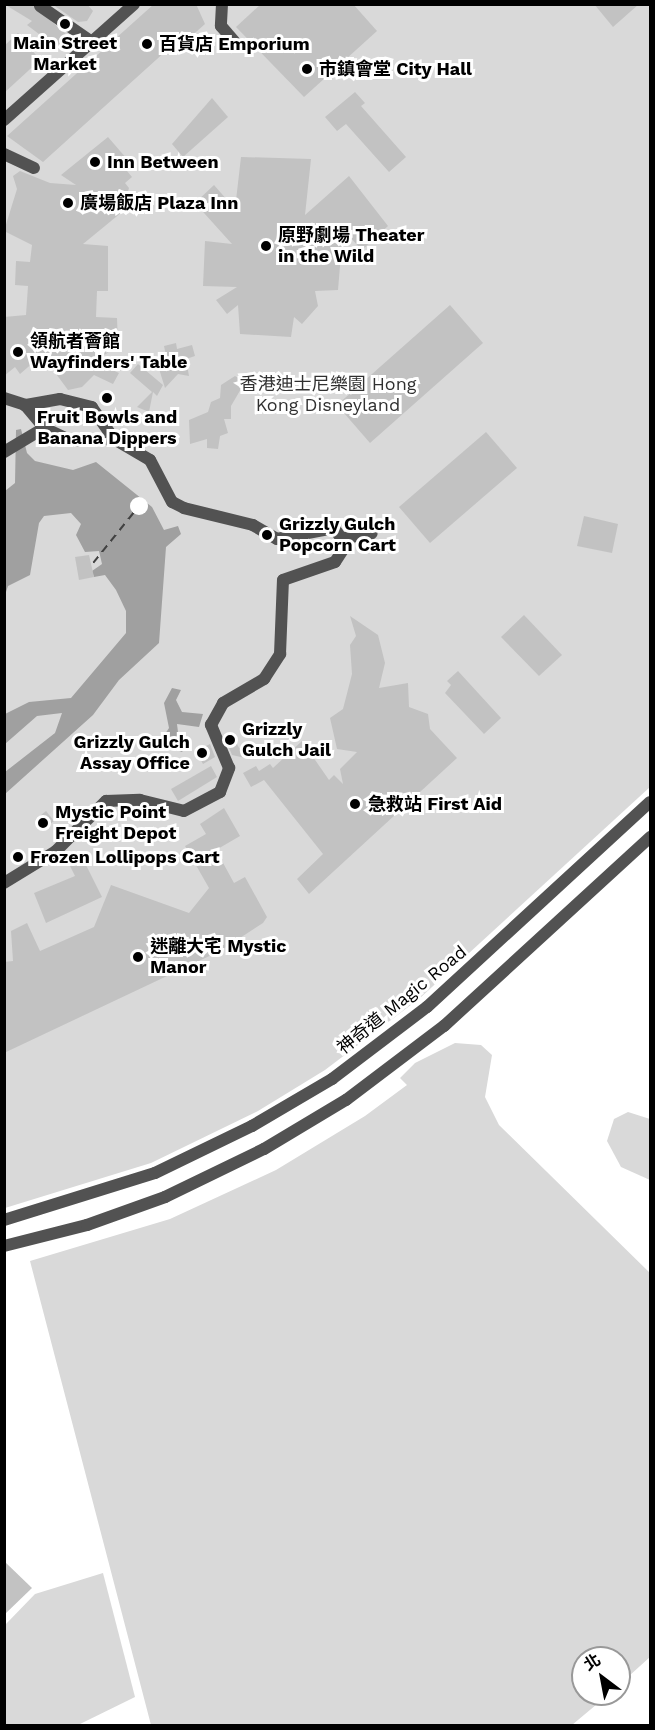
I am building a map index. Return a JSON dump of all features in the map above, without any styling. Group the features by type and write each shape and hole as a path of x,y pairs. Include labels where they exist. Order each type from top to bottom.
{"street":[{"path":"4,120 134,4"},
{"path":"222,4 221,26 234,41"},
{"path":"40,6 92,42"},
{"path":"4,154 34,168"},
{"path":"4,398 25,405 75,400 103,418 114,439 150,460 172,502 184,508 253,525 277,539 334,528 345,538"},
{"path":"25,405 44,428 72,441 114,439"},
{"path":"6,451 23,444 44,428"},
{"path":"345,538 372,533"},
{"path":"4,883 56,851 106,801 140,800 184,811 220,792 229,768 211,736 214,714 222,703 264,679 280,654 283,580 335,562 345,538"},
{"name":"神奇道 Magic Road","path":"4,1220 155,1173 252,1126 332,1079 427,1007 651,802"},
{"path":"4,1246 87,1225 165,1197 329,1111 444,1026 651,837"}],"green space":[{"name":"香港迪士尼樂園 Hong Kong Disneyland","path":"5,5 650,5 650,787 420,998 325,1070 258,1111 151,1163 5,1208"},
{"path":"455,1043 481,1045 492,1055 485,1097 499,1125 650,1273 650,1657 631,1674 631,1646 571,1646 571,1706 595,1706 572,1725 151,1725 30,1261 170,1219 276,1170 365,1116 407,1085 400,1078 415,1063"},
{"path":"628,1112 650,1119 650,1180 621,1167 607,1141 614,1119"},
{"path":"103,1573 135,1697 78,1725 5,1725 5,1625 35,1594"}],"shaded area":[{"path":"21,429 27,453 35,461 73,470 96,462 152,507 164,530 178,526 181,534 166,547 159,643 119,680 93,715 5,794 5,772 55,733 62,713 37,716 5,744 5,714 29,702 71,698 126,633 126,611 116,590 105,575 94,577 92,571 102,564 99,551 85,552 76,535 81,524 71,513 44,516 39,523 30,575 8,586 5,595 5,491 15,483 16,430"},
{"path":"172,688 181,690 176,700 182,712 203,714 199,727 177,724 179,740 186,746 182,752 159,743 169,728 164,703"}],"pier":[{"path":"135,497 143,497 148,502 146,513 135,515 130,510 130,502"}],"building":[{"path":"4,4 32,4 67,35 67,41 55,46 27,25 32,21"},
{"path":"52,4 87,4 93,11 87,21 78,22"},
{"path":"154,4 196,4 205,24 170,55 167,50 43,162 7,136"},
{"name":"市鎮會堂 City Hall","path":"261,4 353,4 377,31 304,97 236,27"},
{"path":"594,4 639,4 613,27"},
{"path":"18,33 40,60 4,93 4,46"},
{"path":"355,92 365,103 361,106 406,157 389,172 346,124 337,131 325,117"},
{"path":"212,98 228,117 183,157 172,144"},
{"path":"108,137 133,166 127,171 132,177 125,183 129,188 122,212 83,244 108,246 108,291 97,291 96,317 117,318 118,345 95,362 119,373 113,384 94,375 82,387 68,390 42,355 20,374 15,367 4,376 4,317 26,315 28,286 15,285 16,261 30,262 32,245 4,231 17,189 13,176 20,171 50,183 76,185 61,175"},
{"name":"原野劇場 Theater in the Wild","path":"241,157 311,159 305,215 349,176 388,226 362,250 343,230 338,290 315,291 318,306 302,324 294,317 291,337 240,334 238,305 227,314 216,300 237,287 203,286 205,241 232,244 195,203 214,185 235,209"},
{"path":"450,305 483,343 370,443 337,405"},
{"path":"176,343 177,349 192,345 195,356 186,359 189,376 178,374 165,388 156,359 166,356 164,346"},
{"path":"138,364 163,385 157,396 153,392 149,412 137,407 152,392 130,373"},
{"path":"235,376 245,382 231,406 231,419 224,419 228,433 220,436 218,449 207,448 207,439 190,444 189,420 208,412 211,402 220,398 221,385"},
{"path":"486,432 517,468 430,543 399,507"},
{"path":"584,516 618,524 612,553 577,546"},
{"path":"89,555 94,577 79,580 75,557"},
{"path":"524,615 562,655 539,676 501,637"},
{"path":"350,616 378,635 385,663 379,688 408,683 409,707 428,714 430,729 457,758 309,894 297,879 323,854 264,780 251,787 243,773 256,766 259,771 270,764 273,768 302,741 329,780 334,775 343,784 340,769 357,752 337,749 330,718 343,709 352,674 350,645 356,636"},
{"path":"458,671 501,718 484,734 445,693 451,685 447,681"},
{"path":"230,732 245,758 232,755 224,736"},
{"path":"210,744 215,757 203,764 196,751"},
{"path":"211,766 217,777 178,801 171,789"},
{"path":"224,808 240,836 216,850 234,883 245,877 267,917 263,923 220,951 4,1053 4,962 13,961 11,931 27,923 40,951 94,927 111,885 189,913 209,888 185,846 206,834 200,824"},
{"name":"Mystic Point Freight Depot","path":"46,811 54,821 43,830 35,820"},
{"path":"79,851 102,897 46,923 34,893 75,876 66,858"},
{"path":"4,1561 32,1588 4,1615"}],"ferry route":[{"path":"93,563 134,512"}],"place":[{"name":"Main Street Market","path":"65,24"},
{"name":"百貨店 Emporium","path":"147,44"},
{"name":"市鎮會堂 City Hall","path":"307,69"},
{"name":"Inn Between","path":"95,162"},
{"name":"廣場飯店 Plaza Inn","path":"68,203"},
{"name":"原野劇場 Theater in the Wild","path":"266,246"},
{"name":"領航者薈館 Wayfinders' Table","path":"18,352"},
{"name":"Fruit Bowls and Banana Dippers","path":"107,398"},
{"name":"Grizzly Gulch Popcorn Cart","path":"267,535"},
{"name":"Grizzly Gulch Jail","path":"230,740"},
{"name":"Grizzly Gulch Assay Office","path":"202,753"},
{"name":"急救站 First Aid","path":"355,804"},
{"name":"Mystic Point Freight Depot","path":"43,823"},
{"name":"Frozen Lollipops Cart","path":"18,857"},
{"name":"迷離大宅 Mystic Manor","path":"138,957"}]}
